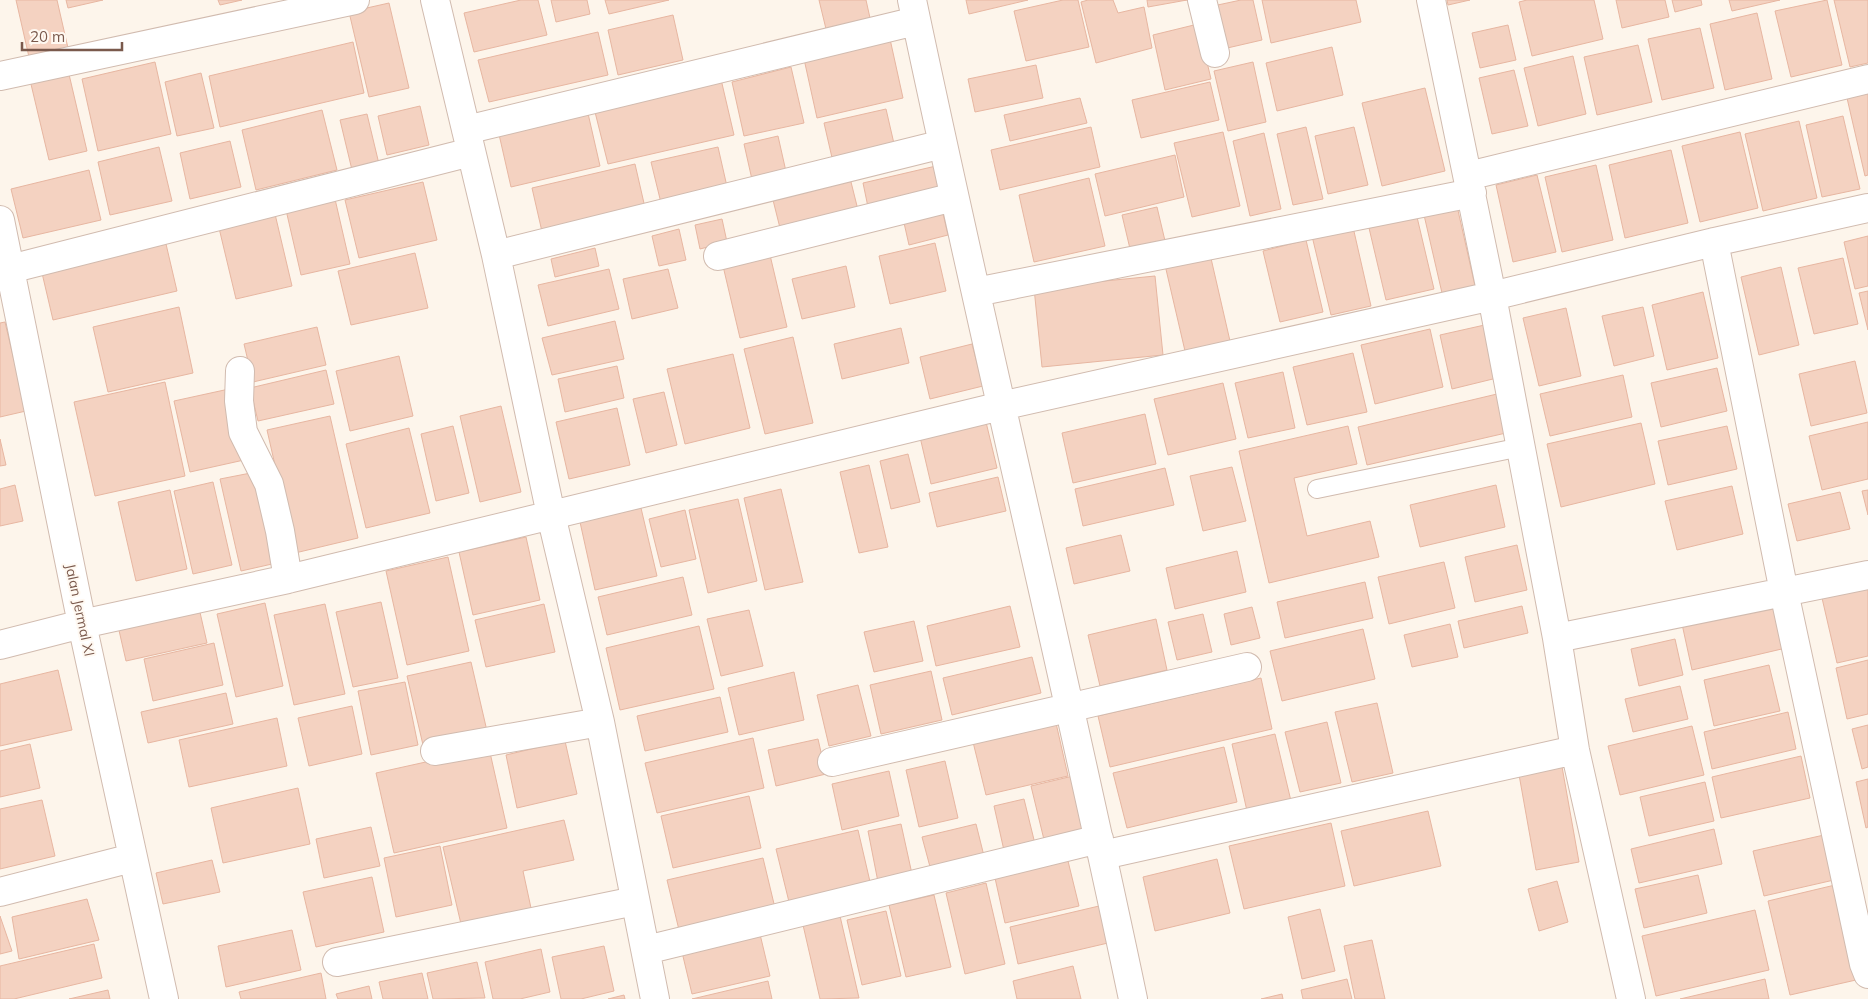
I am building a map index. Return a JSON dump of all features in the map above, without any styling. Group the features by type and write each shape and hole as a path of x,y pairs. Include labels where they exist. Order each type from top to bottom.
{"street":[{"path":"0,76 355,0"},
{"path":"434,0 496,255 552,515 600,722 655,999"},
{"path":"1202,0 1215,53"},
{"path":"1431,0 1492,296 1575,750 1631,999"},
{"path":"10,269 469,141 914,11 954,197 1101,847 1133,999"},
{"path":"976,292 1470,184 1868,79"},
{"path":"496,255 943,144"},
{"path":"718,256 954,197"},
{"path":"0,645 82,624 288,579 1001,406 1492,296 1714,242 1868,208"},
{"name":"Jalan Jermal XI","path":"0,220 10,269 9,308 82,624 164,999"},
{"path":"1714,242 1784,592 1864,964 1868,974"},
{"path":"240,371 243,432 269,484 280,531 288,579"},
{"path":"1556,638 1868,575"},
{"path":"832,762 1070,709 1247,666"},
{"path":"435,751 600,722"},
{"path":"646,950 1101,847 1575,750"},
{"path":"0,892 132,858"},
{"path":"337,962 635,901"}],"lane":[{"path":"1317,489 1520,448"}],"building":[{"path":"16,0 57,0 68,48 29,57"},
{"path":"66,0 103,0 68,8"},
{"path":"218,0 242,0 220,5"},
{"path":"521,0 538,0 547,35 474,52 464,13"},
{"path":"551,0 587,0 590,14 556,22"},
{"path":"605,0 669,0 609,14"},
{"path":"819,0 866,0 870,18 826,29"},
{"path":"966,0 1028,0 969,14"},
{"path":"1063,0 1078,0 1089,47 1026,61 1014,11"},
{"path":"1088,0 1113,0 1118,13 1144,7 1152,48 1096,63 1081,2"},
{"path":"1147,0 1187,0 1148,7"},
{"path":"1241,0 1253,0 1262,40 1223,49 1213,6"},
{"path":"1262,0 1356,0 1361,22 1271,43"},
{"path":"1447,0 1470,0 1448,5"},
{"path":"1527,0 1594,0 1603,39 1532,56 1519,2"},
{"path":"1616,0 1665,0 1669,17 1622,28"},
{"path":"1672,0 1701,0 1702,5 1675,12"},
{"path":"1729,0 1780,0 1732,11"},
{"path":"1827,0 1842,65 1791,77 1775,11"},
{"path":"1834,0 1868,0 1868,63 1850,67"},
{"path":"389,3 409,88 369,97 349,12"},
{"path":"1757,13 1772,79 1725,90 1710,24"},
{"path":"673,15 683,60 618,75 608,30"},
{"path":"1198,24 1211,79 1165,90 1153,35"},
{"path":"1508,25 1516,60 1480,68 1472,33"},
{"path":"1700,28 1714,88 1662,100 1648,39"},
{"path":"598,32 608,75 489,102 478,60"},
{"path":"890,39 903,98 817,118 804,59"},
{"path":"353,42 364,93 220,127 209,76"},
{"path":"1638,45 1652,102 1597,115 1584,57"},
{"path":"1332,47 1343,95 1277,111 1266,63"},
{"path":"1573,56 1586,114 1538,126 1524,68"},
{"path":"155,62 171,134 98,151 82,79"},
{"path":"1253,62 1266,122 1228,131 1214,71"},
{"path":"1036,65 1043,98 975,112 968,79"},
{"path":"791,67 804,123 744,136 732,82"},
{"path":"68,70 87,151 49,160 30,80"},
{"path":"1514,70 1528,126 1492,134 1479,78"},
{"path":"201,73 214,128 177,136 165,82"},
{"path":"720,75 734,135 608,164 593,104"},
{"path":"1210,82 1219,120 1141,138 1132,100"},
{"path":"1425,88 1445,171 1382,186 1362,103"},
{"path":"1868,93 1868,175 1865,176 1847,98"},
{"path":"1080,98 1087,123 1010,141 1004,115"},
{"path":"420,106 429,145 387,155 378,116"},
{"path":"587,109 600,166 511,187 498,130"},
{"path":"886,109 895,148 833,162 824,123"},
{"path":"322,110 337,170 256,190 242,130"},
{"path":"367,114 379,164 352,170 340,120"},
{"path":"1843,116 1860,189 1822,197 1806,125"},
{"path":"1799,121 1817,198 1763,211 1745,134"},
{"path":"1091,127 1100,167 1000,190 991,150"},
{"path":"1306,127 1323,199 1293,205 1277,134"},
{"path":"1354,127 1368,185 1328,194 1315,136"},
{"path":"1223,132 1240,206 1192,217 1174,143"},
{"path":"1740,132 1758,208 1700,222 1682,146"},
{"path":"1264,133 1281,209 1250,216 1233,141"},
{"path":"778,136 787,176 753,184 744,144"},
{"path":"230,141 241,187 190,199 180,153"},
{"path":"159,147 172,201 110,215 98,162"},
{"path":"718,147 728,191 662,207 651,162"},
{"path":"1671,150 1688,223 1625,238 1609,165"},
{"path":"1175,155 1184,197 1105,216 1095,174"},
{"path":"635,164 646,212 543,236 532,188"},
{"path":"1596,165 1613,240 1562,252 1545,177"},
{"path":"936,166 942,190 868,207 863,183"},
{"path":"89,170 101,220 23,238 11,189"},
{"path":"849,174 859,214 781,232 771,192"},
{"path":"1537,175 1556,252 1513,262 1496,185"},
{"path":"1089,178 1105,246 1034,262 1019,195"},
{"path":"423,182 437,240 359,258 345,200"},
{"path":"335,199 350,264 301,275 286,210"},
{"path":"941,205 948,235 909,245 902,214"},
{"path":"1457,206 1475,286 1442,293 1424,215"},
{"path":"1157,207 1166,245 1131,253 1122,215"},
{"path":"275,214 292,286 236,299 219,228"},
{"path":"1417,217 1434,289 1386,300 1369,228"},
{"path":"722,219 727,242 700,249 695,225"},
{"path":"1353,227 1371,306 1331,315 1312,236"},
{"path":"679,229 686,260 659,266 652,236"},
{"path":"1868,236 1868,286 1855,289 1844,242"},
{"path":"1306,240 1323,312 1280,322 1263,251"},
{"path":"935,243 946,291 890,304 879,256"},
{"path":"166,244 177,291 53,320 42,273"},
{"path":"595,248 599,266 555,277 551,259"},
{"path":"415,253 428,308 351,325 338,271"},
{"path":"1210,254 1230,341 1185,351 1165,265"},
{"path":"770,255 787,327 740,338 723,266"},
{"path":"1843,258 1858,324 1814,334 1798,268"},
{"path":"846,266 855,307 802,319 792,279"},
{"path":"1781,267 1799,345 1759,355 1741,277"},
{"path":"609,269 619,309 548,326 538,285"},
{"path":"668,269 678,308 632,319 623,279"},
{"path":"1155,276 1163,355 1042,367 1034,288"},
{"path":"1868,291 1868,330 1859,293"},
{"path":"1703,292 1718,358 1667,370 1652,305"},
{"path":"179,307 193,373 108,392 93,327"},
{"path":"1643,307 1654,356 1614,366 1602,316"},
{"path":"1566,308 1581,376 1539,386 1523,318"},
{"path":"615,321 624,359 552,375 542,338"},
{"path":"5,322 26,411 0,417 0,323"},
{"path":"1489,324 1501,377 1452,389 1440,335"},
{"path":"317,327 326,365 253,382 244,344"},
{"path":"901,328 909,363 842,379 834,344"},
{"path":"1430,329 1443,387 1375,404 1361,345"},
{"path":"793,337 813,423 765,434 744,349"},
{"path":"972,344 983,386 930,399 920,357"},
{"path":"1353,353 1367,412 1307,425 1293,367"},
{"path":"733,354 750,428 685,444 667,369"},
{"path":"399,356 413,416 350,431 336,371"},
{"path":"1855,361 1867,413 1811,426 1799,374"},
{"path":"617,366 624,398 565,412 558,379"},
{"path":"1717,368 1727,411 1661,427 1651,383"},
{"path":"326,370 334,404 258,421 250,388"},
{"path":"1283,372 1295,428 1248,438 1235,383"},
{"path":"1623,375 1632,417 1550,436 1540,394"},
{"path":"165,382 185,476 95,496 74,402"},
{"path":"1223,383 1236,439 1168,455 1154,399"},
{"path":"229,389 244,460 190,472 174,401"},
{"path":"664,392 677,445 646,453 633,399"},
{"path":"1497,394 1506,433 1367,465 1358,427"},
{"path":"501,406 521,492 480,502 460,416"},
{"path":"617,408 630,465 569,479 556,422"},
{"path":"1145,414 1156,464 1073,483 1062,433"},
{"path":"330,416 358,538 295,553 267,430"},
{"path":"986,422 997,468 931,484 920,437"},
{"path":"1868,422 1868,479 1822,490 1809,436"},
{"path":"1641,423 1655,484 1561,507 1547,444"},
{"path":"453,426 469,493 436,501 421,434"},
{"path":"1348,426 1357,464 1294,478 1307,536 1370,521 1379,557 1269,583 1239,451"},
{"path":"1727,426 1737,469 1668,485 1658,441"},
{"path":"409,428 430,513 366,528 346,444"},
{"path":"0,439 6,465 0,466"},
{"path":"908,454 920,502 891,509 880,461"},
{"path":"869,465 888,547 859,553 840,472"},
{"path":"1232,467 1246,521 1203,531 1190,476"},
{"path":"1165,468 1174,505 1083,526 1075,489"},
{"path":"261,471 281,562 241,571 220,479"},
{"path":"998,477 1006,511 937,527 929,493"},
{"path":"213,482 232,565 193,574 174,491"},
{"path":"15,485 23,521 0,526 0,489"},
{"path":"1496,485 1505,527 1420,547 1410,505"},
{"path":"1732,486 1743,534 1677,550 1665,501"},
{"path":"781,489 803,582 765,590 744,498"},
{"path":"170,490 187,569 136,581 118,502"},
{"path":"1868,490 1868,515 1862,491"},
{"path":"1840,492 1850,529 1797,541 1788,504"},
{"path":"738,499 757,581 708,593 689,510"},
{"path":"641,508 657,576 595,590 580,522"},
{"path":"685,510 696,559 661,567 649,519"},
{"path":"1121,535 1130,571 1074,584 1066,548"},
{"path":"526,537 540,600 473,615 459,552"},
{"path":"1517,545 1527,590 1475,602 1465,557"},
{"path":"1237,551 1246,592 1175,609 1166,568"},
{"path":"448,557 469,651 407,665 386,571"},
{"path":"1444,562 1455,608 1389,624 1378,577"},
{"path":"683,577 692,615 607,635 598,597"},
{"path":"1365,582 1373,618 1285,638 1277,602"},
{"path":"1868,587 1868,656 1837,663 1822,598"},
{"path":"381,602 398,678 353,687 336,612"},
{"path":"1775,602 1786,648 1692,670 1682,624"},
{"path":"265,603 283,686 236,697 217,614"},
{"path":"325,604 345,694 294,705 274,615"},
{"path":"544,604 555,652 486,667 475,620"},
{"path":"1010,606 1020,647 936,666 927,626"},
{"path":"1522,606 1528,633 1464,648 1458,621"},
{"path":"1252,607 1260,638 1231,645 1224,614"},
{"path":"199,608 207,643 126,661 118,626"},
{"path":"749,610 763,666 721,676 707,619"},
{"path":"1203,614 1212,652 1177,660 1168,622"},
{"path":"1156,619 1167,670 1100,686 1088,635"},
{"path":"914,621 923,661 874,672 864,632"},
{"path":"1450,624 1458,657 1412,667 1404,635"},
{"path":"699,626 714,689 620,710 606,648"},
{"path":"1363,629 1375,679 1282,701 1270,651"},
{"path":"1675,639 1683,675 1639,686 1631,649"},
{"path":"214,643 223,685 153,701 144,659"},
{"path":"1032,657 1041,693 952,715 943,678"},
{"path":"1868,660 1868,714 1847,719 1836,668"},
{"path":"471,662 487,731 423,745 407,676"},
{"path":"1769,665 1780,711 1714,726 1704,680"},
{"path":"58,670 72,730 0,746 0,684"},
{"path":"931,671 942,720 881,734 870,685"},
{"path":"794,672 804,720 739,735 728,688"},
{"path":"1261,678 1272,729 1110,767 1098,716"},
{"path":"405,682 418,745 371,755 358,691"},
{"path":"858,685 871,736 829,746 817,695"},
{"path":"1680,686 1688,719 1633,732 1625,699"},
{"path":"226,693 233,724 148,743 141,712"},
{"path":"720,697 728,732 645,751 637,716"},
{"path":"1377,703 1393,773 1352,782 1335,712"},
{"path":"352,706 362,754 309,766 298,718"},
{"path":"1788,712 1796,749 1712,769 1704,732"},
{"path":"277,718 287,766 189,787 179,740"},
{"path":"1327,722 1341,783 1300,792 1285,732"},
{"path":"1056,723 1068,776 986,795 973,742"},
{"path":"1868,725 1868,767 1862,769 1852,729"},
{"path":"1692,726 1704,775 1620,795 1608,746"},
{"path":"1275,734 1291,801 1247,811 1232,744"},
{"path":"753,738 764,788 657,813 645,763"},
{"path":"818,739 826,774 776,786 768,750"},
{"path":"565,741 577,794 517,808 506,755"},
{"path":"30,744 40,788 0,797 0,751"},
{"path":"1224,747 1237,802 1127,828 1113,773"},
{"path":"489,748 507,828 394,853 376,773"},
{"path":"1801,756 1810,798 1721,818 1712,777"},
{"path":"945,761 958,818 919,827 906,770"},
{"path":"1561,761 1579,862 1536,870 1518,769"},
{"path":"889,771 899,816 842,830 832,784"},
{"path":"1077,775 1092,838 1046,848 1031,786"},
{"path":"1868,779 1868,827 1866,828 1856,782"},
{"path":"1705,782 1714,821 1649,836 1640,797"},
{"path":"298,788 310,844 223,863 211,808"},
{"path":"749,796 761,848 673,868 661,816"},
{"path":"1024,799 1036,848 1005,855 994,806"},
{"path":"42,800 55,856 0,869 0,809"},
{"path":"1428,811 1441,866 1354,886 1341,831"},
{"path":"564,820 574,860 523,871 531,908 461,924 443,847"},
{"path":"1331,823 1345,886 1244,909 1229,846"},
{"path":"901,824 912,874 878,882 868,831"},
{"path":"976,824 986,864 933,878 922,837"},
{"path":"371,827 380,866 324,878 316,839"},
{"path":"1714,829 1722,864 1639,883 1631,849"},
{"path":"858,830 871,886 790,906 776,849"},
{"path":"1824,835 1834,880 1764,896 1753,851"},
{"path":"440,846 452,905 396,917 384,858"},
{"path":"763,858 775,908 679,930 667,880"},
{"path":"1217,859 1230,913 1155,931 1143,877"},
{"path":"212,860 220,892 163,904 156,873"},
{"path":"1068,861 1079,906 1005,923 995,878"},
{"path":"1698,875 1707,913 1644,928 1635,889"},
{"path":"372,877 384,932 316,947 303,892"},
{"path":"1557,881 1568,922 1539,931 1528,889"},
{"path":"986,883 1005,964 965,974 946,893"},
{"path":"1835,885 1856,980 1790,995 1768,901"},
{"path":"934,895 951,967 906,977 889,905"},
{"path":"87,899 99,940 19,959 12,917"},
{"path":"1099,906 1108,943 1018,964 1010,927"},
{"path":"1320,909 1335,971 1302,979 1288,917"},
{"path":"1755,910 1769,970 1656,996 1642,936"},
{"path":"886,911 901,976 862,985 847,920"},
{"path":"0,916 12,951 0,954"},
{"path":"840,916 859,998 820,999 803,925"},
{"path":"292,930 301,970 226,987 218,946"},
{"path":"759,930 770,976 692,994 681,948"},
{"path":"1372,940 1385,999 1355,999 1344,946"},
{"path":"94,944 102,978 14,999 0,999 0,966"},
{"path":"604,946 614,991 581,999 561,999 552,957"},
{"path":"541,949 550,992 520,999 493,999 485,962"},
{"path":"477,962 485,998 433,999 427,973"},
{"path":"1073,966 1081,999 1017,999 1013,981"},
{"path":"321,973 326,999 241,999 239,992"},
{"path":"422,973 428,999 383,999 379,982"},
{"path":"1347,979 1352,999 1303,999 1301,990"},
{"path":"1765,979 1769,999 1680,999"},
{"path":"768,981 772,999 692,999"},
{"path":"369,986 372,999 338,999 336,994"},
{"path":"108,990 110,999 69,999"},
{"path":"1282,994 1283,999 1261,999"},
{"path":"624,995 625,999 608,999"}]}
